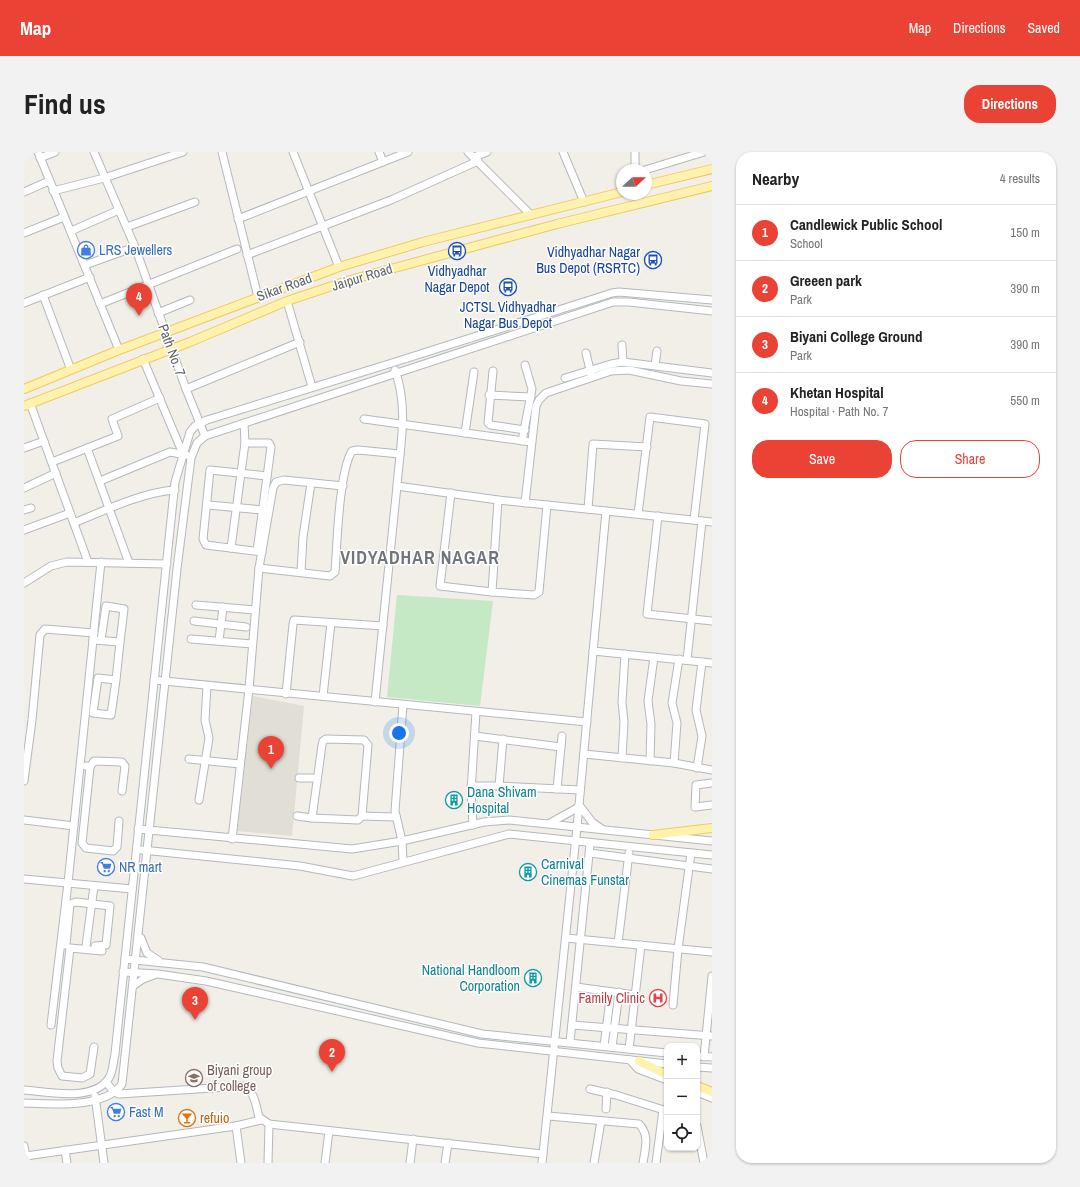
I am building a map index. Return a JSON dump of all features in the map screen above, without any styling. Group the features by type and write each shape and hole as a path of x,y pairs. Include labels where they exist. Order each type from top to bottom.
{"main road":[{"path":"652,184 712,169"},
{"name":"Jaipur Road","path":"27,404 287,301 412,262 712,186"},
{"name":"Sikar Road","path":"25,386 71,370 119,350 338,267 423,242 616,194"},
{"path":"653,835 712,828"},
{"path":"639,1061 664,1074"},
{"path":"700,1087 712,1092"}],"street":[{"path":"55,152 39,155 86,266 119,350"},
{"name":"Path No. 7","path":"94,152 104,178 136,247 165,333 205,436"},
{"path":"53,191 104,178 183,152"},
{"path":"222,152 258,297"},
{"path":"379,152 383,162"},
{"path":"238,219 408,152"},
{"path":"247,255 391,200 473,157 487,152"},
{"path":"564,152 584,202"},
{"path":"635,152 635,164"},
{"path":"652,168 704,152"},
{"path":"295,153 307,192 338,267"},
{"path":"473,157 531,215"},
{"path":"24,192 49,181"},
{"path":"127,227 195,202"},
{"path":"71,231 120,210"},
{"path":"24,233 64,217"},
{"path":"86,266 136,247"},
{"path":"100,304 149,286 237,249"},
{"path":"24,302 90,277"},
{"path":"24,1090 76,1094 94,1090 106,1082 110,1076 115,1054 175,490 183,454 190,432 200,423 312,387 392,364 612,293 625,292 712,300"},
{"path":"43,295 71,370"},
{"path":"158,313 190,300"},
{"path":"287,301 312,387"},
{"path":"24,1102 62,1105 95,1100 114,1092 122,1084 140,934 147,850 177,569 192,458 197,443 205,436 613,302 629,302 712,311"},
{"path":"186,389 300,342"},
{"path":"622,345 623,362"},
{"path":"655,365 657,351"},
{"path":"586,353 591,373"},
{"path":"143,359 183,454"},
{"path":"525,503 536,406 539,400 546,393 591,373 623,362 712,373"},
{"path":"375,702 404,424 403,400 392,364"},
{"path":"522,441 532,389 525,365"},
{"path":"492,370 488,423 491,426 525,430"},
{"path":"565,378 591,373 629,370 697,383 712,384"},
{"path":"697,383 698,371"},
{"path":"465,433 474,372"},
{"path":"489,395 531,397"},
{"path":"52,462 118,436 112,419 160,398"},
{"path":"27,404 52,462 88,562"},
{"path":"638,514 650,417 705,424 694,520"},
{"path":"364,418 531,442"},
{"path":"231,548 245,443 244,423"},
{"path":"24,448 44,442"},
{"path":"232,839 249,690 259,568 259,551 270,444 264,442 245,443"},
{"path":"588,509 593,444 647,447"},
{"path":"87,448 129,563"},
{"path":"259,568 330,576 335,572 343,486 348,457 352,452 358,450 400,454"},
{"path":"100,481 170,452 183,454 192,458"},
{"path":"259,551 206,545 204,542 210,470 267,476"},
{"path":"24,488 56,473"},
{"path":"259,551 273,488 276,482 284,480 311,484 343,486"},
{"path":"301,572 303,537 311,484"},
{"path":"398,486 498,500 712,522"},
{"path":"74,523 110,508 164,490 175,490"},
{"path":"451,494 440,586 492,592 534,595 539,592 547,505"},
{"path":"492,592 498,500"},
{"path":"208,505 263,510"},
{"path":"24,510 31,508"},
{"path":"542,1163 576,842 606,511"},
{"path":"24,530 70,513"},
{"path":"658,516 646,614 712,620"},
{"path":"687,660 702,521"},
{"path":"24,583 51,566 67,562 166,564"},
{"path":"94,1046 90,1074 82,1078 62,1076 58,1068 57,1061 67,984 64,946 68,883 101,562"},
{"path":"196,604 255,610"},
{"path":"101,640 106,606 124,609 116,680 111,715 93,713 98,678 116,680"},
{"path":"219,641 223,607"},
{"path":"286,694 294,620 383,626"},
{"path":"194,621 246,627"},
{"path":"323,696 331,623"},
{"path":"24,781 32,720 40,635 45,629 93,636 101,640 120,642"},
{"path":"191,639 252,644"},
{"path":"593,651 712,663"},
{"path":"622,758 624,722 622,702 624,654"},
{"path":"650,761 652,724 648,701 654,657"},
{"path":"674,763 677,723 672,703 679,659"},
{"path":"697,768 702,736 696,710 702,662"},
{"path":"154,680 587,722"},
{"path":"199,800 209,738 204,720 207,686"},
{"path":"403,705 396,817 402,841 403,861"},
{"path":"473,825 471,786 476,712"},
{"path":"475,736 561,747"},
{"path":"557,789 562,736"},
{"path":"312,818 323,741 326,739 367,742 368,751 362,816"},
{"path":"499,786 503,739"},
{"path":"584,754 674,763 712,770"},
{"path":"189,759 240,764"},
{"path":"119,821 117,847 113,851 86,848 82,843 90,767 94,761 122,762 124,766 122,791"},
{"path":"80,765 90,767"},
{"path":"299,778 317,778"},
{"path":"712,783 696,785 694,791 695,807 712,805"},
{"path":"471,786 580,790"},
{"path":"548,824 579,806"},
{"path":"579,806 592,822 602,830"},
{"path":"297,816 356,821 362,816 396,817"},
{"path":"24,820 74,826"},
{"path":"138,829 232,839 352,849 402,841 473,825 509,820 712,841"},
{"path":"136,850 300,866 353,876 403,861 509,834 590,844 712,855"},
{"path":"570,1042 590,844"},
{"path":"618,943 630,847"},
{"path":"590,852 712,870"},
{"path":"673,1005 678,949 691,853"},
{"path":"24,879 132,889"},
{"path":"86,946 94,886"},
{"path":"51,1025 56,985 64,946 70,904 76,902 110,906 107,944 105,946 64,946"},
{"path":"140,934 147,953 160,962"},
{"path":"566,938 712,952"},
{"path":"629,1049 641,945"},
{"path":"64,946 102,951"},
{"path":"125,959 137,959 203,967 482,1034 664,1053"},
{"path":"123,972 158,974 206,980 478,1044 664,1064"},
{"path":"133,986 143,979 158,974"},
{"path":"712,976 709,1036 700,1056 712,1057"},
{"path":"56,985 67,984"},
{"path":"576,987 635,995"},
{"path":"604,1046 606,1028 615,992"},
{"path":"612,1047 615,992"},
{"path":"572,1025 709,1036"},
{"path":"630,1060 638,1069 664,1079"},
{"path":"700,1067 712,1068"},
{"path":"106,1082 114,1092 129,1094 244,1086 249,1089 253,1096 259,1117 261,1120 269,1124 543,1154"},
{"path":"590,1089 607,1092 664,1111"},
{"path":"94,1090 104,1163"},
{"path":"606,1109 607,1092"},
{"path":"700,1093 712,1098"},
{"path":"656,1163 664,1115"},
{"path":"548,1116 639,1124 644,1129 646,1137 643,1163"},
{"path":"24,1146 26,1159 65,1150 236,1126 261,1120"},
{"path":"594,1163 601,1121"},
{"path":"268,1163 269,1124"},
{"path":"236,1126 241,1163"},
{"path":"325,1163 329,1130"},
{"path":"410,1163 413,1139"},
{"path":"700,1142 704,1163"},
{"path":"445,1163 448,1143"},
{"path":"65,1150 67,1163"}],"shaded area":[{"path":"253,696 304,706 292,836 237,831"}],"green space":[{"path":"397,595 493,601 480,706 387,697"}],"place":[{"name":"LRS Jewellers","path":"86,250"},
{"name":"Vidhyadhar Nagar Depot","path":"457,251"},
{"name":"Vidhyadhar Nagar Bus Depot (RSRTC)","path":"653,260"},
{"name":"JCTSL Vidhyadhar Nagar Bus Depot","path":"508,287"},
{"name":"Khetan Hospital","path":"139,316"},
{"name":"Candlewick Public School","path":"271,769"},
{"name":"Dana Shivam Hospital","path":"454,800"},
{"name":"NR mart","path":"106,867"},
{"name":"Carnival Cinemas Funstar","path":"528,872"},
{"name":"National Handloom Corporation","path":"533,978"},
{"name":"Family Clinic","path":"658,998"},
{"name":"Biyani College Ground","path":"195,1020"},
{"name":"Greeen park","path":"332,1072"},
{"name":"Biyani group of college","path":"194,1078"},
{"name":"Fast M","path":"116,1112"},
{"name":"refuio","path":"187,1118"}],"district":[{"name":"VIDYADHAR NAGAR","path":"420,558"}]}
